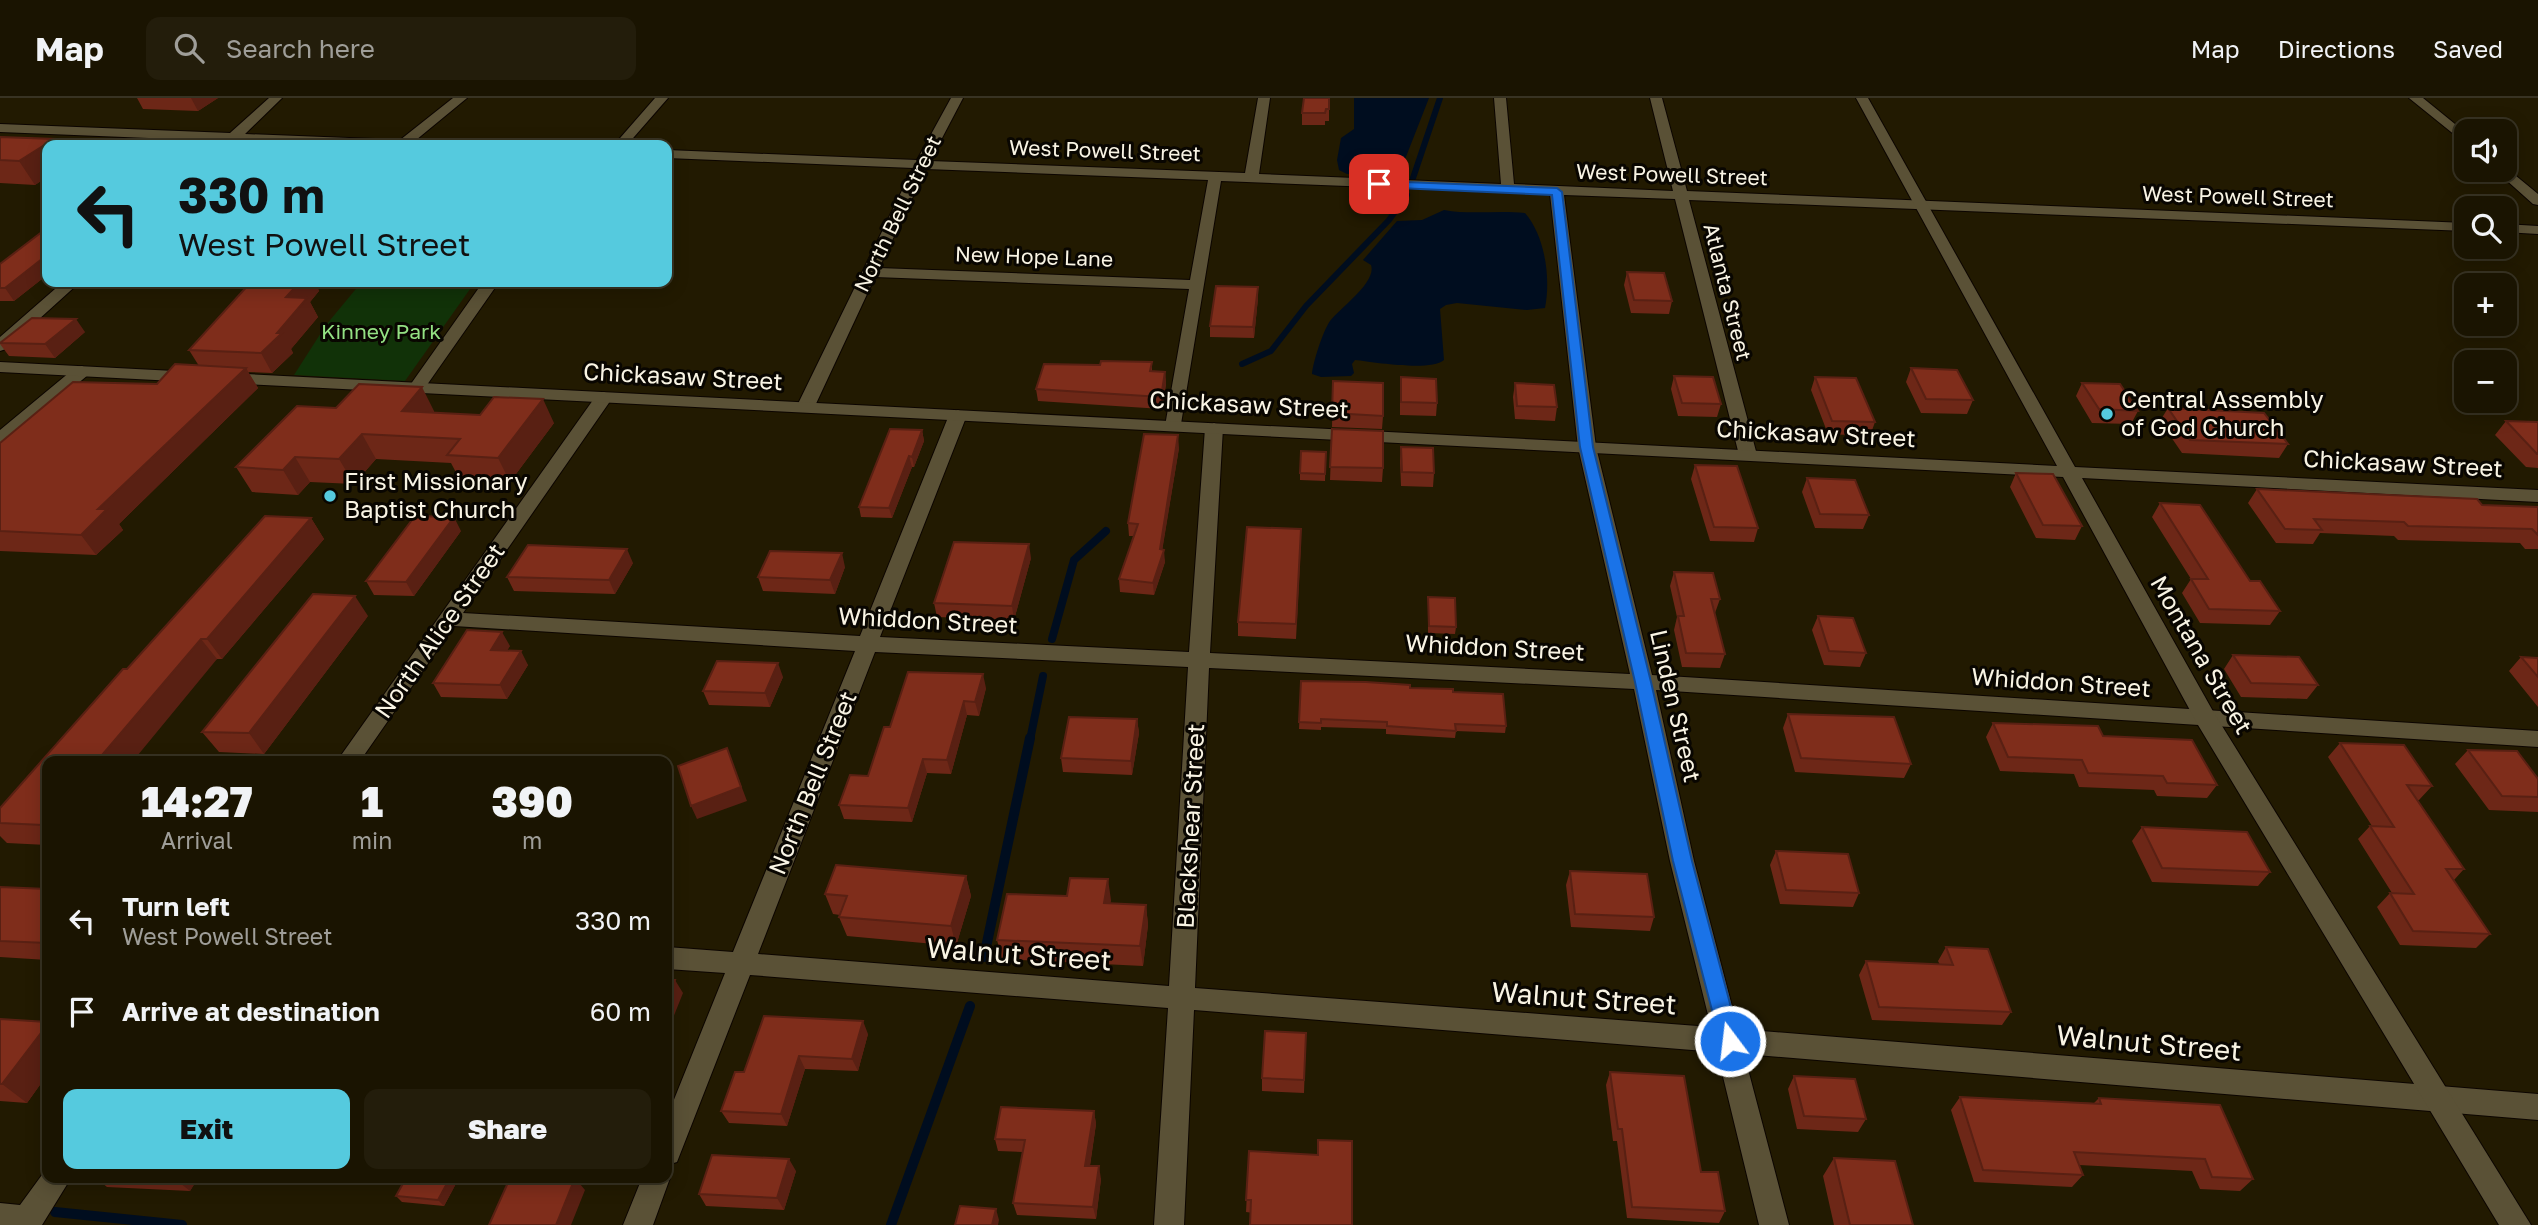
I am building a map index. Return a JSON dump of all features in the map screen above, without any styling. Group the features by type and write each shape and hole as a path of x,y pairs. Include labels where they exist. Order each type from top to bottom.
{"street":[{"path":"229,140 276,98"},
{"path":"408,140 461,98"},
{"path":"624,140 662,98"},
{"name":"North Bell Street","path":"805,408 921,165 957,98"},
{"path":"1251,179 1264,98"},
{"path":"1500,98 1508,190"},
{"name":"Atlanta Street","path":"1656,98 1748,455"},
{"name":"Montana Street","path":"1862,98 2206,719 2516,1225"},
{"path":"2415,98 2454,130"},
{"path":"0,128 210,140"},
{"name":"West Powell Street","path":"672,154 2454,227"},
{"path":"1174,426 1215,177"},
{"path":"2515,182 2538,201"},
{"name":"Linden Street","path":"1557,192 1587,447 1682,861 1730,1041 1774,1225"},
{"path":"2517,229 2538,230"},
{"name":"New Hope Lane","path":"869,272 1198,285"},
{"path":"0,346 66,287"},
{"path":"416,388 487,287"},
{"name":"Chickasaw Street","path":"0,367 2538,496"},
{"path":"0,439 82,371"},
{"name":"North Alice Street","path":"352,756 604,397"},
{"name":"North Bell Street","path":"672,1139 958,415"},
{"name":"Blackshear Street","path":"1169,1225 1214,428"},
{"name":"Whiddon Street","path":"448,619 868,644 1643,682 2538,739"},
{"name":"Walnut Street","path":"672,958 2538,1107"},
{"path":"17,1221 52,1183"},
{"path":"638,1225 654,1183"}],"green space":[{"name":"Kinney Park","path":"358,287 471,287 405,381 294,375 326,325"}],"water":[{"path":"1354,98 1429,98 1402,167 1395,175 1347,174 1339,170 1337,160 1341,138 1354,129"},
{"path":"1444,210 1525,213 1537,233 1545,258 1545,308 1527,310 1457,303 1446,305 1440,309 1444,360 1437,364 1415,366 1355,360 1352,364 1354,373 1351,376 1321,377 1312,374 1324,332 1330,321 1369,279 1371,265 1363,260 1397,221 1422,220"}],"building":[{"path":"1304,98 1329,98 1329,109 1326,109 1325,113 1302,113"},
{"path":"0,137 54,139 42,140 42,147 19,161 0,160"},
{"path":"42,232 42,259 5,288 0,288 0,264"},
{"path":"1627,272 1664,273 1672,301 1634,300"},
{"path":"1216,286 1258,287 1253,327 1210,326"},
{"path":"246,287 295,287 286,297 307,298 277,333 282,333 261,353 189,350"},
{"path":"32,318 76,319 45,344 0,343"},
{"path":"1101,361 1152,362 1150,371 1165,372 1161,397 1036,389 1044,364 1100,365"},
{"path":"175,364 246,368 98,509 107,509 81,535 0,531 0,443 73,382 157,384"},
{"path":"1911,368 1957,370 1973,400 1926,399"},
{"path":"1674,376 1713,377 1721,404 1682,403"},
{"path":"1401,377 1436,379 1437,403 1401,402"},
{"path":"1815,377 1856,378 1875,422 1832,421"},
{"path":"1333,381 1383,383 1383,416 1332,413"},
{"path":"1515,383 1554,385 1557,407 1517,406"},
{"path":"2082,383 2120,384 2138,411 2099,409"},
{"path":"359,384 422,387 402,411 480,415 494,397 543,399 498,458 447,455 460,439 362,434 339,459 295,457 283,470 236,467 297,406 336,408"},
{"path":"2168,408 2264,413 2288,444 2190,440"},
{"path":"2506,421 2538,422 2538,454 2537,454"},
{"path":"890,429 922,430 889,508 859,507"},
{"path":"1332,429 1383,431 1383,468 1330,467"},
{"path":"1144,434 1178,435 1160,549 1164,550 1153,583 1119,579 1138,524 1128,523"},
{"path":"1401,447 1433,448 1434,473 1402,472"},
{"path":"1301,451 1326,452 1325,474 1300,473"},
{"path":"1695,465 1737,466 1758,528 1714,527"},
{"path":"2016,473 2053,474 2082,526 2043,525"},
{"path":"1807,478 1855,480 1869,515 1820,514"},
{"path":"2257,489 2477,499 2482,505 2538,507 2538,535 2532,529 2408,526 2404,522 2314,519 2322,530 2285,529"},
{"path":"2160,503 2200,505 2250,581 2260,581 2280,611 2209,609 2191,579 2208,579"},
{"path":"265,516 311,518 207,639 201,639 101,756 46,756 123,669 127,669"},
{"path":"415,516 454,517 406,582 366,581"},
{"path":"1247,527 1301,529 1296,624 1238,622"},
{"path":"954,542 1029,544 1012,606 934,603"},
{"path":"528,545 627,549 609,580 507,577"},
{"path":"770,551 842,553 830,580 758,577"},
{"path":"1674,572 1713,573 1720,599 1711,599 1725,654 1686,653 1678,616 1684,616"},
{"path":"313,594 355,596 249,733 202,732"},
{"path":"1428,597 1455,598 1456,627 1429,626"},
{"path":"1818,616 1853,618 1866,653 1829,651"},
{"path":"467,630 502,632 491,650 521,651 500,685 433,683"},
{"path":"2233,655 2299,657 2318,685 2251,683"},
{"path":"2521,657 2538,658 2538,677"},
{"path":"717,661 778,663 765,693 703,691"},
{"path":"908,672 983,674 975,702 964,701 947,760 923,759 908,808 839,805 850,775 868,776 884,727 890,727"},
{"path":"1301,681 1366,682 1410,685 1410,688 1453,689 1453,692 1503,694 1506,726 1455,724 1456,731 1387,726 1387,722 1321,719 1321,723 1299,722"},
{"path":"1788,714 1894,717 1911,764 1801,758"},
{"path":"1069,717 1137,719 1131,761 1061,758"},
{"path":"1993,723 2098,726 2103,736 2192,740 2217,785 2167,783 2163,776 2088,773 2082,760 2008,757"},
{"path":"2340,743 2404,745 2432,786 2407,785 2464,869 2446,869 2490,934 2413,931 2390,893 2414,894 2370,826 2394,827"},
{"path":"727,748 741,787 691,806 678,766"},
{"path":"2468,750 2517,751 2538,779 2538,797 2502,796"},
{"path":"42,761 42,825 0,823 0,808"},
{"path":"2142,827 2247,832 2270,872 2162,868"},
{"path":"1776,851 1848,854 1859,893 1786,890"},
{"path":"836,865 966,876 951,926 839,917 847,896 825,894"},
{"path":"1570,871 1647,874 1654,917 1575,914"},
{"path":"1070,878 1108,879 1104,903 1146,905 1140,946 997,940 1007,894 1067,896"},
{"path":"0,887 42,889 42,943 0,941"},
{"path":"1946,947 1988,949 2011,1012 1879,1007 1866,961 1953,965"},
{"path":"764,1016 863,1021 852,1059 799,1056 781,1114 721,1111 735,1072 744,1072"},
{"path":"0,1019 42,1022 42,1032 0,1084"},
{"path":"1265,1031 1306,1033 1304,1080 1262,1078"},
{"path":"1610,1072 1684,1076 1701,1172 1718,1172 1725,1211 1632,1207 1622,1129 1618,1129"},
{"path":"1794,1076 1855,1079 1866,1119 1804,1116"},
{"path":"1960,1097 2101,1104 2099,1098 2220,1105 2253,1179 2212,1177 2205,1159 2074,1152 2083,1175 1983,1170"},
{"path":"1001,1107 1094,1111 1085,1166 1099,1166 1093,1207 1013,1203 1025,1140 995,1139"},
{"path":"1318,1140 1352,1141 1352,1225 1250,1225 1251,1200 1246,1200 1249,1151 1318,1155"},
{"path":"712,1155 789,1159 777,1198 699,1194"},
{"path":"1834,1158 1895,1161 1913,1225 1850,1225"},
{"path":"403,1183 447,1183 438,1200 396,1196"},
{"path":"508,1183 573,1183 556,1225 489,1225"},
{"path":"960,1206 996,1209 992,1225 955,1225"}],"waterway":[{"path":"1413,178 1440,98"},
{"path":"1242,364 1271,351 1306,306 1389,220 1407,195"},
{"path":"1052,639 1074,560 1106,531"},
{"path":"1030,740 1043,676"},
{"path":"984,957 1030,738"},
{"path":"891,1225 970,1006"},
{"path":"55,1212 182,1225"}],"place":[{"name":"Central Assembly of God Church","path":"2107,414"},
{"name":"First Missionary Baptist Church","path":"330,496"}],"route":[{"path":"1379,184 1557,192 1587,447 1682,861 1730,1041"}]}
